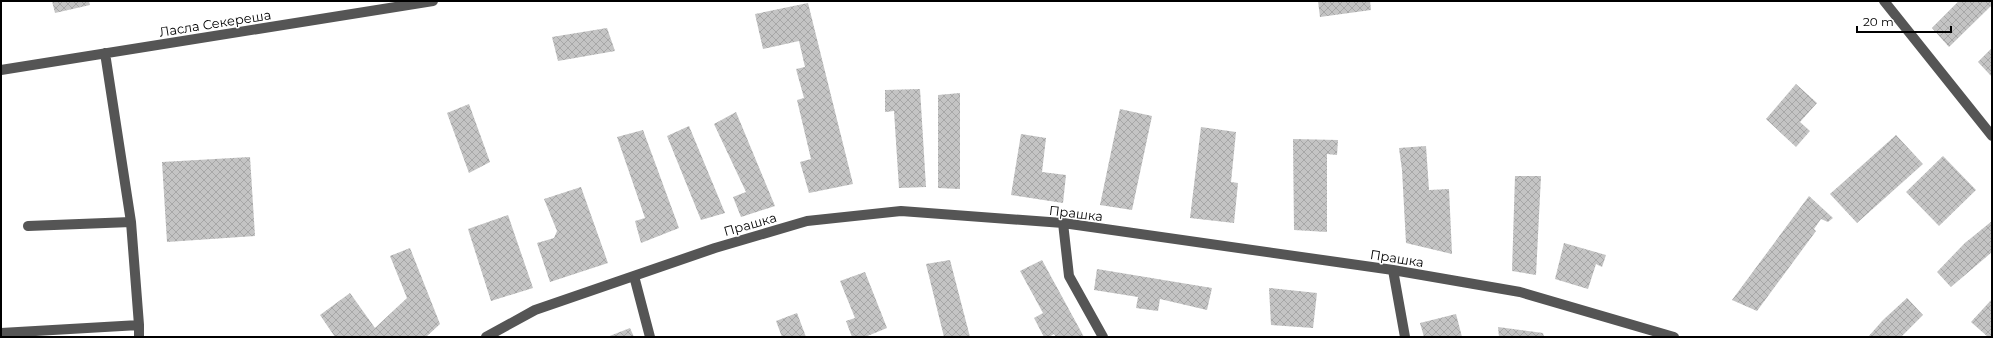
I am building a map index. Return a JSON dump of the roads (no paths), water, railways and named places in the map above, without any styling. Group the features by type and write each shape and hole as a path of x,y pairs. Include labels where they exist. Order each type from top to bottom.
{"street":[{"name":"Ласла Секереша","path":"1,70 433,1"},
{"path":"1884,1 1992,136"},
{"path":"105,53 131,222 139,337"},
{"name":"Прашка","path":"486,337 535,310 715,248 806,221 901,211 1063,224 1393,270 1520,292 1674,337"},
{"path":"28,226 131,222"},
{"path":"1063,224 1069,276 1102,337"},
{"path":"1393,270 1405,337"},
{"path":"634,276 650,337"},
{"path":"1,333 139,325"}]}
